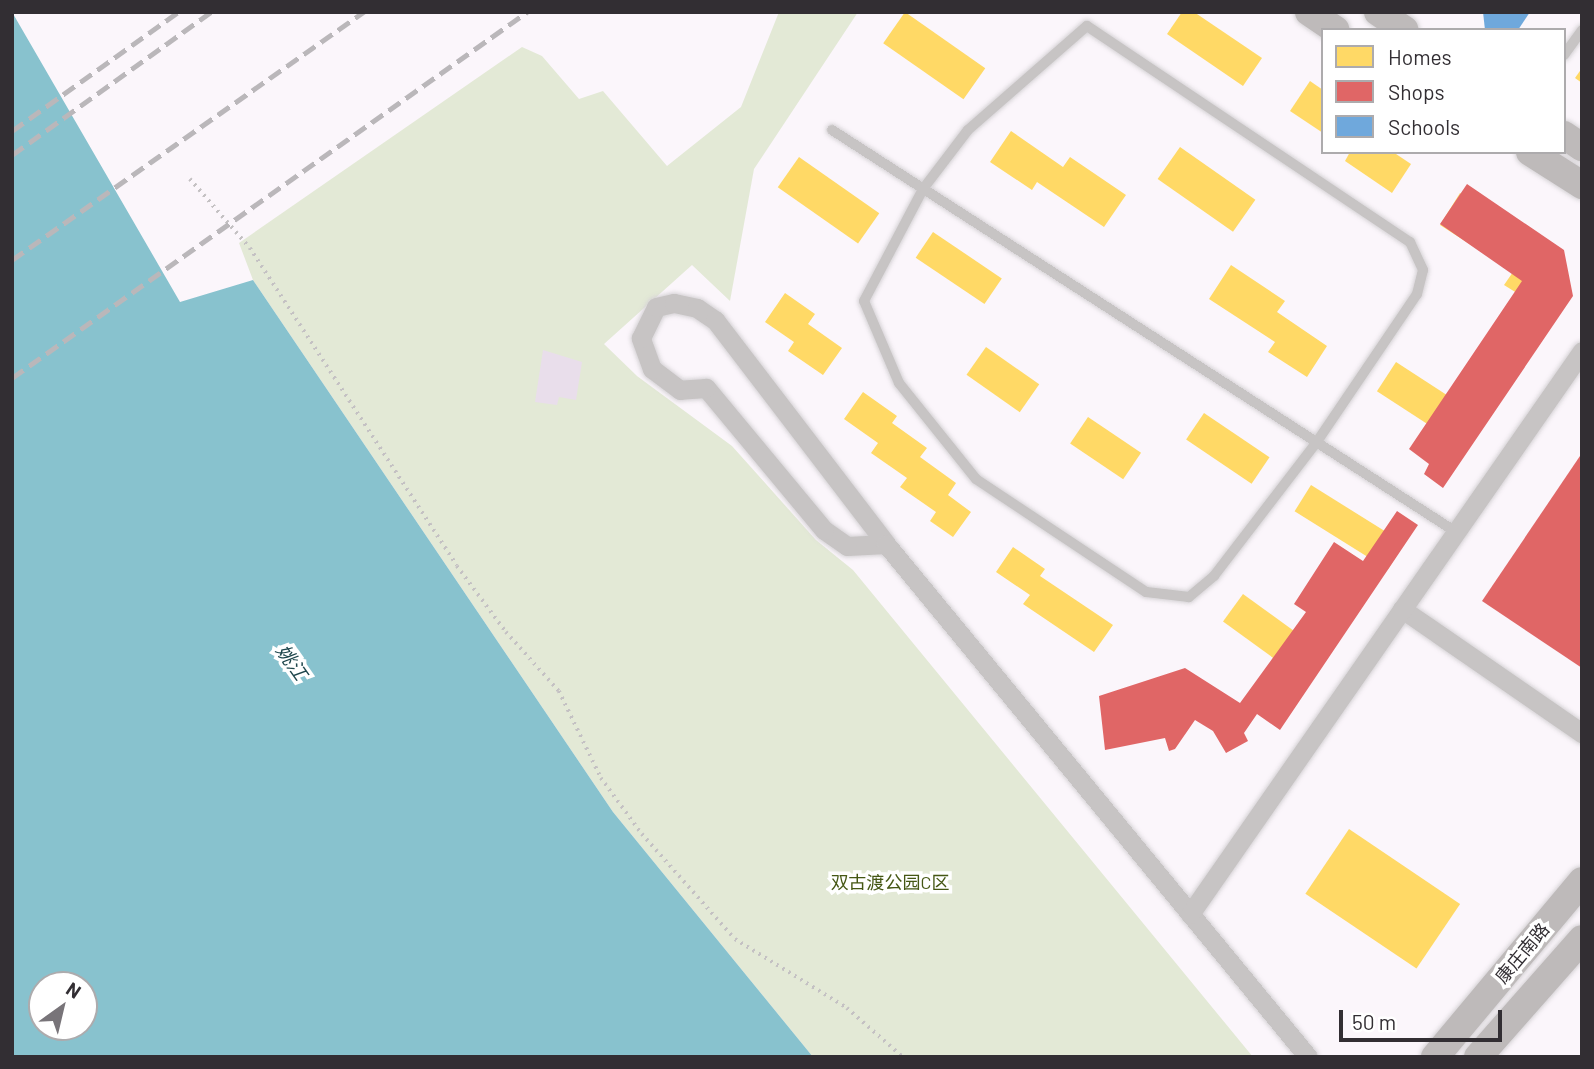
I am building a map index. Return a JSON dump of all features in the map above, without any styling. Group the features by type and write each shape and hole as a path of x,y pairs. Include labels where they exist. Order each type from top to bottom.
{"main road":[{"path":"1309,12 1333,28"},
{"path":"1378,12 1402,28"},
{"path":"1566,136 1582,147"},
{"path":"1533,154 1582,185"},
{"name":"康庄南路","path":"1435,1057 1582,881"},
{"name":"康庄南路","path":"1478,1057 1582,939"}],"street":[{"path":"886,544 847,546 824,530 706,388 680,390 652,369 641,338 656,307 674,303 698,309 715,320 886,544 1308,1057"},
{"path":"1190,914 1582,351"},
{"path":"1402,609 1582,733"}],"lane":[{"path":"1087,26 1410,242 1423,270 1417,294 1316,443 1214,576 1189,597 1146,592 976,479 899,383 864,301 923,189 968,130 1087,26"},
{"path":"1566,52 1582,30"},
{"path":"832,130 1456,532"}],"path":[{"path":"190,178 250,248 457,566 559,691 601,778 642,834 735,939 847,1008 903,1057"}],"green space":[{"name":"双古渡公园C区","path":"779,12 858,12 754,169 730,301 692,265 604,344 637,376 732,446 816,540 853,570 1253,1057 813,1057 613,812 253,280 239,243 522,47 542,56 579,99 603,91 667,166 741,107"}],"water":[{"name":"姚江","path":"12,12 180,302 253,280 613,812 813,1057 12,1057"}],"building: Homes":[{"path":"905,12 985,68 963,99 883,43"},
{"path":"1182,12 1194,12 1262,58 1243,86 1167,34"},
{"path":"1582,68 1582,83 1575,78"},
{"path":"1310,81 1321,89 1321,132 1290,111"},
{"path":"1011,131 1063,167 1070,157 1126,195 1104,227 1037,182 1032,190 990,162"},
{"path":"1180,147 1255,200 1233,232 1158,179"},
{"path":"1349,154 1396,154 1411,164 1392,193 1345,161"},
{"path":"799,157 879,213 858,244 778,187"},
{"path":"1460,193 1525,236 1520,245 1566,276 1544,310 1504,285 1513,272 1440,225"},
{"path":"933,232 1002,278 984,304 916,258"},
{"path":"1231,265 1285,301 1277,312 1327,346 1307,377 1268,352 1275,342 1209,299"},
{"path":"785,293 815,314 808,324 842,348 823,375 788,351 794,342 765,322"},
{"path":"986,347 1039,384 1020,412 966,375"},
{"path":"1396,362 1485,420 1466,449 1377,391"},
{"path":"863,392 897,416 892,423 927,448 920,457 956,483 948,495 971,512 953,537 930,521 936,512 900,487 907,478 871,453 878,443 844,419"},
{"path":"1204,413 1269,457 1252,484 1186,440"},
{"path":"1088,417 1141,453 1123,479 1070,444"},
{"path":"1311,485 1404,543 1388,570 1295,511"},
{"path":"1013,547 1045,569 1040,576 1113,625 1094,652 1023,604 1030,595 996,572"},
{"path":"1243,594 1326,655 1306,682 1223,622"},
{"path":"1349,829 1460,904 1416,969 1305,894"}],"building: Shops":[{"path":"1467,184 1564,250 1573,296 1443,488 1424,474 1429,464 1409,449 1522,281 1440,224"},
{"path":"1582,453 1582,668 1482,601"},
{"path":"1397,511 1418,525 1280,730 1257,714 1244,733 1248,741 1226,753 1213,731 1195,720 1175,749 1169,751 1165,738 1105,750 1099,696 1185,668 1240,703 1306,612 1294,604 1334,542 1363,561"}],"building: Schools":[{"path":"1483,12 1530,12 1519,28 1485,28"}],"building: Other":[{"path":"543,350 582,362 576,400 559,397 557,405 535,402"}],"railway":[{"path":"12,131 178,12"},
{"path":"12,155 211,12"},
{"path":"12,260 364,12"},
{"path":"12,378 527,12"}]}
